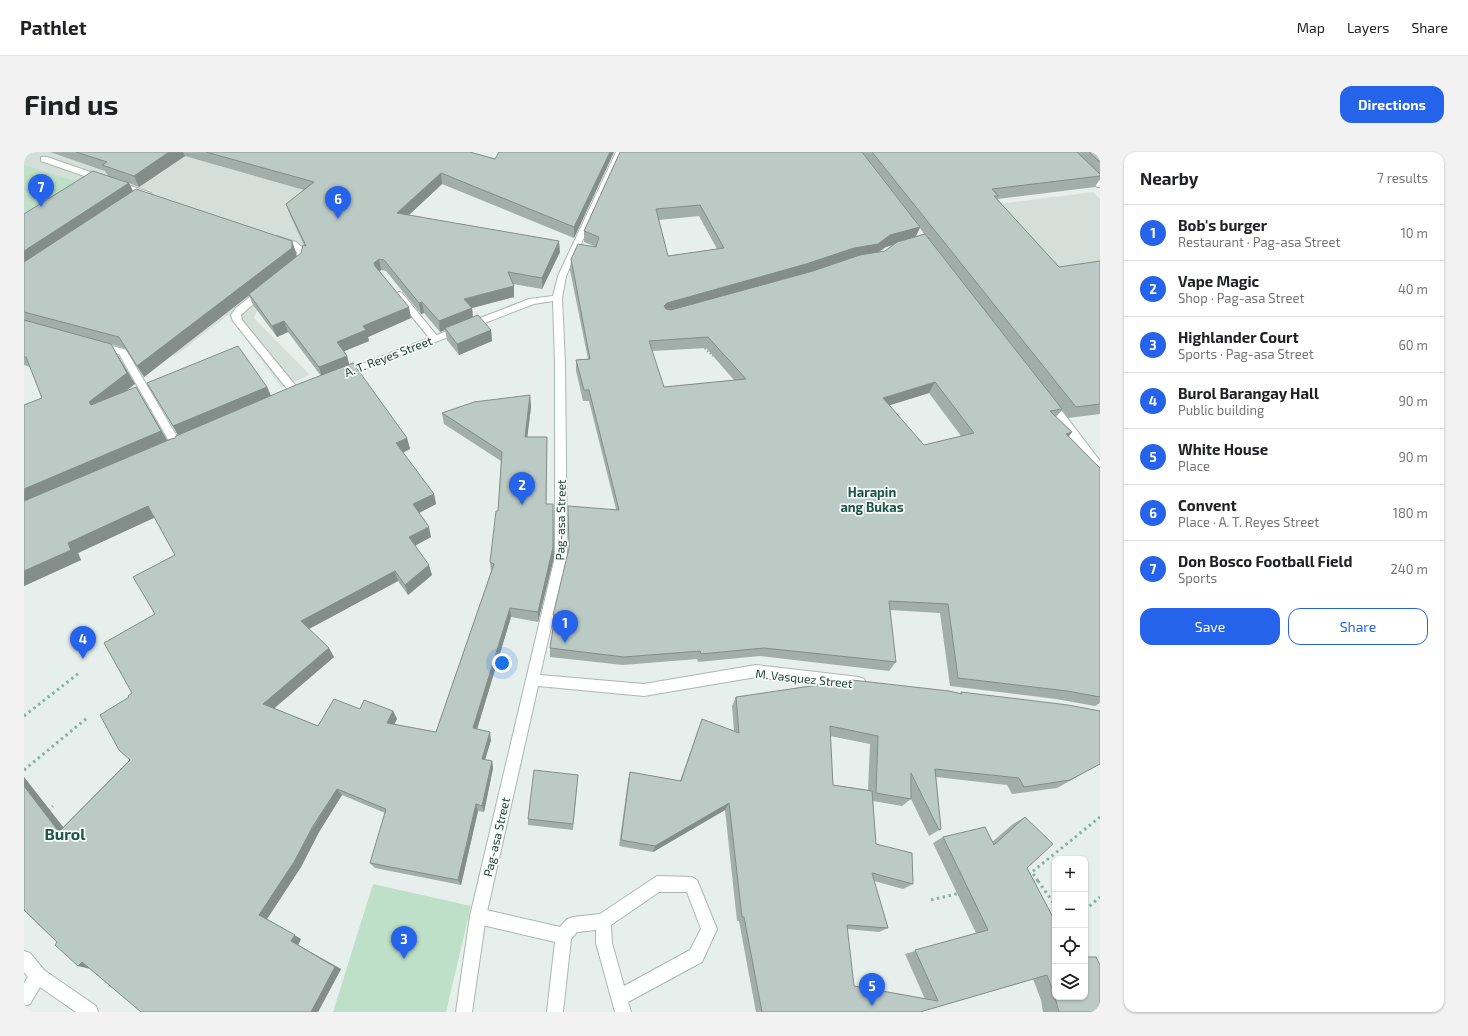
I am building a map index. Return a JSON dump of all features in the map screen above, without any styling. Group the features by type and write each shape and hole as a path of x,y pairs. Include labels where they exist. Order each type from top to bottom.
{"street":[{"path":"55,152 44,159 141,196 159,199"},
{"name":"Pag-asa Street","path":"464,1012 478,916 561,557 560,364 557,298 562,276 620,152"},
{"path":"1066,152 1100,185"},
{"path":"271,237 293,244 301,251 301,261 289,271"},
{"path":"270,286 239,310 236,315 238,321 296,393"},
{"path":"392,286 434,338"},
{"name":"A. T. Reyes Street","path":"333,378 532,301 557,298"},
{"path":"91,343 123,352 181,443 164,450"},
{"path":"1043,395 1100,469"},
{"name":"M. Vasquez Street","path":"532,680 644,690 756,671 873,685"},
{"path":"556,1012 562,936 573,925 603,921 657,884 692,885 709,929 696,956 621,1005 604,943 603,921"},
{"path":"478,916 562,936"},
{"path":"24,959 38,976 90,1012"},
{"path":"24,998 38,976"}],"path":[{"path":"698,343 716,359"},
{"path":"24,716 79,673"},
{"path":"24,770 87,718"},
{"path":"47,811 53,806"},
{"path":"1052,901 1032,872 1100,817"},
{"path":"1030,882 1038,881"},
{"path":"931,900 966,892"},
{"path":"1088,907 1100,897"}],"shaded area":[{"path":"24,152 453,152 466,162 408,216 257,310 254,318 310,375 281,387 228,315 175,356 24,317"},
{"path":"1093,192 1100,199 1100,358 991,205"}],"green space":[{"path":"24,165 91,186 24,228"},
{"path":"373,884 471,906 446,1012 333,1012"}],"building":[{"path":"76,152 169,152 134,176 102,165 107,162"},
{"path":"206,152 470,152 495,159 499,152 610,152 574,227 441,173 397,213 559,241 542,278 508,272 514,286 464,299 472,308 439,321 422,302 419,303 384,260 379,259 374,263 375,266 409,307 363,326 366,330 337,342 347,356 319,367 284,321 272,326 249,294 301,253 303,245 306,246 286,204 314,182"},
{"path":"620,152 862,152 920,227 890,235 878,244 854,248 806,264 667,303 664,306 666,309 671,310 813,271 860,255 885,251 897,242 925,234 1062,409 1050,411 1072,432 1066,434 1100,468 1100,697 1067,691 958,678 948,604 889,601 896,662 764,648 701,654 700,651 624,657 550,648 555,615 553,615 569,548 568,506 619,510 589,390 584,390 576,360 590,359 571,259 578,244 596,247 599,237 584,231","holes":["700,205 724,248 668,256 656,209","708,337 746,379 664,387 649,341","935,382 974,433 924,445 883,398"]},
{"path":"872,152 1077,152 1100,174 1100,176 992,189 998,196 994,196 1059,267 1100,261 1100,404 1076,407"},
{"path":"1089,152 1100,152 1100,162"},
{"path":"93,171 129,183 24,251 24,214"},
{"path":"136,189 292,241 292,248 137,366 119,337 24,312 24,262"},
{"path":"478,315 491,330 457,344 445,328"},
{"path":"24,320 111,344 127,373 89,402 91,405 136,387 161,431 24,489 24,405 42,398 26,357 24,357"},
{"path":"238,346 267,387 173,426 147,383"},
{"path":"353,363 407,438 396,443 434,494 413,504 429,527 409,537 429,565 405,585 395,571 301,621 329,648 263,704 318,726 334,699 360,709 364,700 393,711 387,723 436,732 494,564 490,562 496,511 498,511 502,452 442,413 474,402 530,395 525,437 547,437 546,504 553,504 553,547 538,612 510,608 473,728 490,732 482,759 492,761 482,806 476,804 458,880 370,863 386,809 337,789 313,826 294,862 259,915 295,935 291,941 335,967 311,1012 141,1012 82,962 78,966 55,945 57,942 24,910 24,786 59,832 130,760 119,750 100,715 129,697 128,696 132,693 104,643 155,614 133,577 175,555 148,506 68,543 71,550 24,571 24,501 175,438 176,436 296,385"},
{"path":"852,680 949,691 962,694 961,692 1068,705 1100,711 1100,764 1070,780 1024,787 1019,778 935,769 941,829 939,830 911,773 911,799 876,793 878,736 830,726 833,785 872,791 876,844 912,853 913,884 872,873 888,928 847,925 854,986 938,1001 915,950 988,930 943,837 985,827 994,845 1025,817 1053,844 1027,868 1052,915 1052,988 1047,975 920,1012 762,1012 744,917 742,917 729,803 655,846 621,840 630,772 681,781 702,719 739,733 736,697"},
{"path":"534,770 578,775 573,824 528,819"},
{"path":"1088,957 1096,957 1100,965 1100,1012 1059,1012 1056,1000 1088,1000"}],"place":[{"name":"Don Bosco Football Field","path":"41,207"},
{"name":"Convent","path":"338,219"},
{"name":"Vape Magic","path":"522,505"},
{"name":"Bob's burger","path":"565,643"},
{"name":"Burol Barangay Hall","path":"83,659"},
{"name":"Highlander Court","path":"404,959"},
{"name":"White House","path":"872,1006"}],"district":[{"name":"Harapin ang Bukas","path":"872,500"},
{"name":"Burol","path":"65,833"}]}
